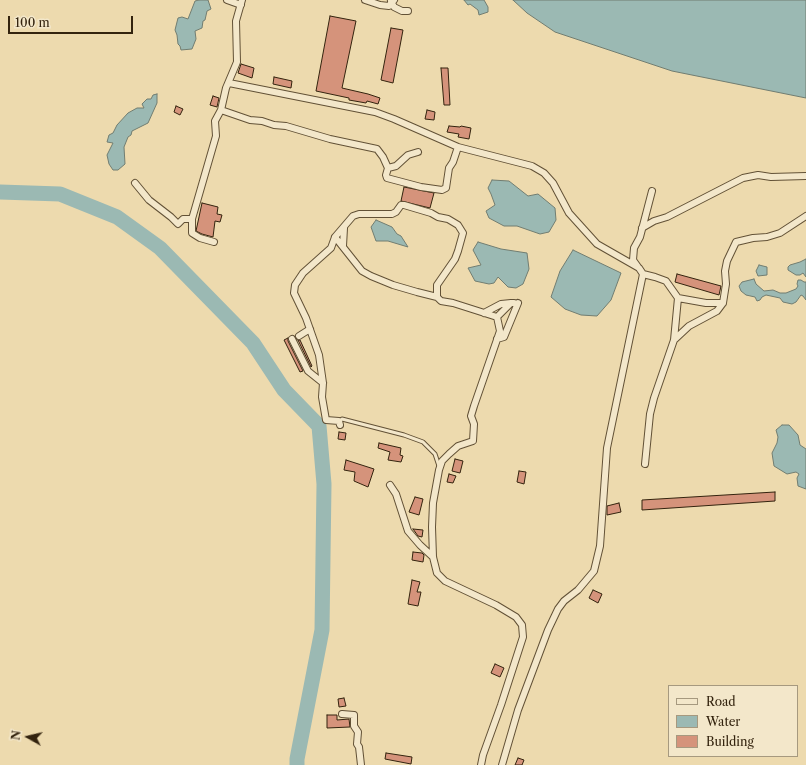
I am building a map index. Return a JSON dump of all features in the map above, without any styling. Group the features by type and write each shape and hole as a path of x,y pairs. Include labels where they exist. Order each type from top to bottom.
{"street":[{"path":"214,242 200,238 192,233 192,220 216,136 215,121 221,110 226,88 237,62 236,21 240,2 227,0"},
{"path":"365,0 380,5 389,6 393,1"},
{"path":"393,1 394,7 402,11 408,11"},
{"path":"229,83 375,112 458,147 532,166 544,173 554,183 574,220 597,244 641,271 666,281 678,298 674,340 650,414 645,464"},
{"path":"221,110 250,120 286,126 377,149 384,157 388,168 386,175 387,178 421,187 442,190 446,188 449,168 453,162 458,147"},
{"path":"388,168 396,166 408,155 418,152"},
{"path":"642,228 654,221 667,217 743,178 758,175 771,177 806,176"},
{"path":"135,183 149,200 171,216 178,224 183,219 192,220"},
{"path":"502,765 518,710 548,630 558,609 564,601 585,583 594,571 600,546 607,448 641,271 634,260 634,248 640,237 652,191"},
{"path":"340,423 326,420 322,397 323,383 319,355 294,293 294,285 303,273 330,248 335,237 353,216 359,214 392,214 396,212 401,205 404,205 448,219 458,225 463,233 454,259 437,285 437,297"},
{"path":"674,340 689,326 717,311 723,303 726,284 725,271 727,260 736,242 752,238 767,237 780,233 806,216"},
{"path":"343,246 344,227"},
{"path":"335,237 362,271 371,276 497,317"},
{"path":"678,298 706,303 723,303"},
{"path":"484,313 501,304 518,303 514,309 504,337 498,339"},
{"path":"497,317 512,304"},
{"path":"481,765 483,755 501,706 523,637 522,625 516,617 496,605 445,581 437,573 433,557 432,527 434,503 442,461 458,446 473,441 474,424 471,416 498,339 500,331 497,317"},
{"path":"299,336 310,330"},
{"path":"292,340 308,371 323,383"},
{"path":"390,485 396,494 408,531 433,557"},
{"path":"342,714 354,715 354,726 358,732 357,744 361,765"}],"lane":[{"path":"340,423 342,419 404,435 423,442 435,454 440,467"}],"water":[{"path":"208,0 211,9 207,11 202,28 195,31 196,39 192,49 181,50 175,30 178,18 182,17 188,19 195,1"},
{"path":"464,0 484,0 488,7 488,12 479,15 478,10 470,4 468,5"},
{"path":"513,0 806,0 806,98 672,71 555,32 527,13"},
{"path":"157,94 157,103 148,123 132,131 131,135 128,137 124,147 125,164 118,170 113,170 109,164 107,155 113,143 107,142 109,135 113,133 117,125 128,113 137,108 144,108 142,104 147,99 151,99 153,95"},
{"path":"492,180 509,181 528,196 538,194 555,208 556,220 549,232 540,234 517,226 504,226 489,218 486,211 495,205 488,188"},
{"path":"376,220 392,227 397,234 401,236 408,247 388,241 376,241 371,227"},
{"path":"478,242 501,249 527,253 529,269 523,284 516,288 508,287 498,277 494,283 489,284 475,281 468,268 481,265 473,250"},
{"path":"573,250 621,273 611,300 597,316 581,315 565,309 551,297 560,271"},
{"path":"806,259 806,277 803,273 796,275 788,270 790,265"},
{"path":"759,265 767,267 767,275 758,276 756,271"},
{"path":"754,279 756,284 764,291 773,290 780,293 786,293 796,289 798,286 798,280 806,282 806,300 801,295 796,302 792,304 783,302 780,298 766,295 757,301 755,297 746,295 741,291 739,286 742,282"},
{"path":"782,425 789,425 798,435 800,445 806,449 806,489 798,486 797,478 799,474 796,472 787,474 774,466 772,453 777,443 778,437 776,430"}],"building":[{"path":"330,16 356,21 342,88 380,98 378,104 367,101 366,103 349,100 349,98 316,91"},
{"path":"391,28 403,30 393,83 381,80"},
{"path":"241,64 254,68 252,78 238,73"},
{"path":"441,68 448,68 450,105 444,105"},
{"path":"274,77 292,81 291,88 273,84"},
{"path":"213,96 219,98 217,107 210,105"},
{"path":"176,106 183,109 180,115 174,112"},
{"path":"427,110 435,112 434,120 425,119"},
{"path":"449,126 471,128 469,139 458,137 459,134 447,132"},
{"path":"404,187 434,193 430,208 401,201"},
{"path":"202,203 218,207 217,214 222,215 220,222 215,221 213,237 196,231"},
{"path":"677,274 721,286 719,295 675,282"},
{"path":"288,338 288,341 303,371 300,372 284,340"},
{"path":"298,340 300,340 312,366 311,367"},
{"path":"339,432 346,433 345,440 338,439"},
{"path":"379,443 401,448 400,455 403,456 401,462 388,460 390,452 378,448"},
{"path":"455,459 463,461 460,473 452,471"},
{"path":"346,460 374,469 368,487 354,481 355,472 344,470"},
{"path":"519,471 526,472 524,484 517,482"},
{"path":"449,474 456,476 453,483 447,482"},
{"path":"775,492 775,501 642,510 642,500"},
{"path":"415,497 423,499 419,515 409,512"},
{"path":"619,503 621,512 607,515 607,506"},
{"path":"413,529 423,530 422,537 418,536"},
{"path":"413,552 422,553 424,555 423,562 412,560"},
{"path":"412,580 420,582 417,592 421,592 418,606 408,604"},
{"path":"593,590 602,594 598,603 589,598"},
{"path":"495,664 504,668 500,677 491,673"},
{"path":"344,698 346,706 339,707 338,699"},
{"path":"327,715 337,715 337,720 349,719 350,727 327,728"},
{"path":"386,753 412,757 411,764 385,759"},
{"path":"518,758 524,760 522,765 515,765"}],"waterway":[{"path":"0,192 60,194 117,217 160,248 253,343 284,390 319,426 324,484 322,630 297,765"}]}
